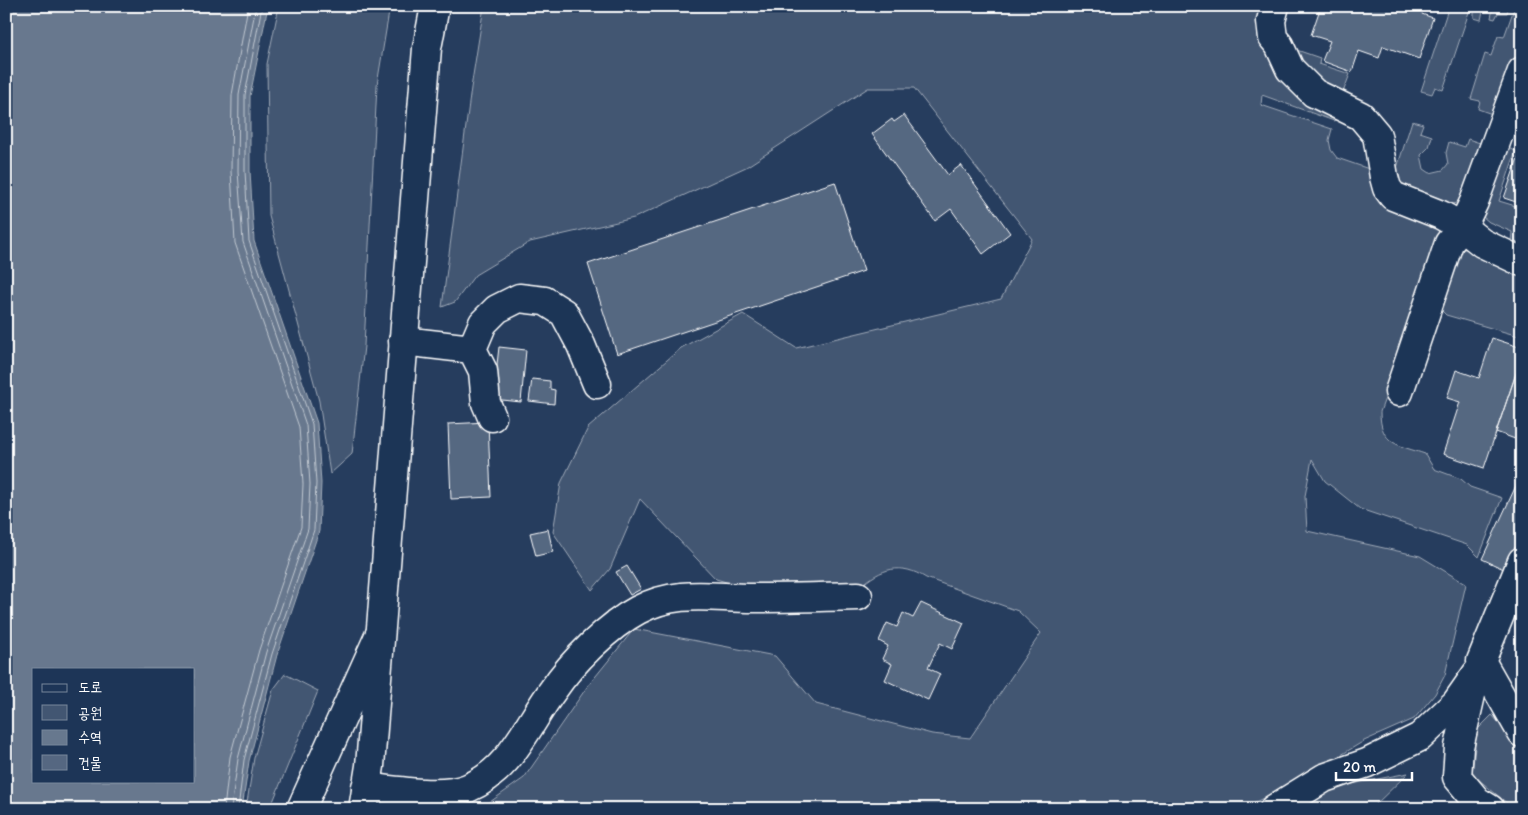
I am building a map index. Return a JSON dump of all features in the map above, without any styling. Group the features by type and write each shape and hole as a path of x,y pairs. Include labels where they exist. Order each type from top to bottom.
{"main road":[{"path":"435,6 427,48 366,787 438,793 466,789 483,780 514,751 552,690 571,666 638,610 658,602 687,595 709,594 743,598 858,596"},
{"path":"1275,6 1271,21 1273,38 1279,45 1290,69 1314,93 1361,116 1372,129 1377,136 1387,188 1393,196 1441,215 1462,227 1482,243 1522,262"},
{"path":"1399,392 1449,243 1462,227 1474,202 1522,71"},
{"path":"492,417 486,403 483,371 472,349 483,323 497,309 519,298 545,301 564,313 581,345 597,384"},
{"path":"403,341 472,349"},
{"path":"1490,809 1477,801 1457,778 1459,747 1468,700 1479,667 1522,561"},
{"path":"301,809 379,636"},
{"path":"1479,667 1522,733"},
{"path":"1274,809 1324,778 1367,763 1420,737 1456,704 1479,667"}],"green space":[{"path":"279,6 390,6 377,85 364,346 352,454 330,474 319,401 269,216 267,64"},
{"path":"484,6 1272,6 1264,33 1338,111 1334,121 1262,95 1261,105 1332,129 1329,140 1331,150 1337,158 1372,170 1445,232 1380,412 1381,423 1387,437 1399,445 1425,454 1434,469 1461,479 1470,487 1502,498 1479,557 1467,545 1360,509 1325,481 1312,459 1305,496 1307,531 1420,556 1466,584 1445,675 1435,694 1414,719 1364,741 1300,780 1241,809 480,809 524,778 587,687 634,629 775,656 816,704 932,734 970,738 1041,633 1018,611 908,570 891,569 876,575 860,587 740,586 716,579 640,499 610,569 592,590 553,532 561,483 588,428 681,348 743,314 796,348 1001,299 1032,239 914,88 868,88 746,167 634,218 530,242 475,275 455,302 442,307 471,88"},
{"path":"1449,6 1468,6 1469,12 1443,90 1435,87 1432,94 1421,91"},
{"path":"1474,6 1484,6 1481,20 1474,18"},
{"path":"1484,6 1509,6 1507,13 1498,13 1495,19 1491,18 1493,8"},
{"path":"1515,6 1522,6 1522,45 1510,79 1502,85 1492,114 1478,109 1480,101 1471,99 1485,54 1491,56 1498,36 1504,37"},
{"path":"1285,46 1320,58 1319,64 1350,74 1342,95 1324,89"},
{"path":"1412,121 1423,124 1420,132 1432,136 1429,147 1421,155 1424,169 1430,173 1443,170 1448,164 1446,153 1449,142 1465,147 1468,139 1483,144 1460,202 1448,205 1403,191 1397,182 1397,168"},
{"path":"1505,147 1516,151 1499,201 1522,208 1522,252 1511,242 1512,232 1489,222 1483,217"},
{"path":"1463,249 1471,249 1522,272 1522,337 1446,315 1440,309 1459,252"},
{"path":"285,674 318,691 270,809 246,809 254,758 273,690"},
{"path":"1492,715 1522,749 1522,809 1514,809 1472,774 1477,730"},
{"path":"1408,773 1371,809 1298,809 1337,787"}],"water":[{"path":"6,6 268,6 250,96 250,171 254,241 317,423 321,483 319,531 277,655 249,761 242,809 6,809"}],"building":[{"path":"1321,6 1424,6 1422,14 1433,18 1419,59 1383,46 1379,58 1359,51 1352,72 1322,61 1330,41 1311,35"},
{"path":"904,115 948,175 961,165 1010,233 983,254 951,209 935,221 872,134 892,119 894,122"},
{"path":"1520,152 1522,153 1522,204 1504,198"},
{"path":"835,182 864,271 617,354 588,264"},
{"path":"1492,338 1522,348 1522,356 1484,468 1443,454 1460,402 1447,398 1456,370 1479,378"},
{"path":"499,347 526,350 521,402 493,399"},
{"path":"1520,362 1522,362 1522,418 1515,439 1496,432"},
{"path":"532,379 550,381 550,389 555,390 554,404 529,401"},
{"path":"488,422 491,497 451,499 448,424"},
{"path":"1521,475 1522,540 1508,571 1482,559"},
{"path":"548,529 553,552 536,556 530,533"},
{"path":"627,566 641,589 630,595 616,572"},
{"path":"921,603 964,623 952,649 940,643 928,668 940,674 928,700 885,680 892,664 882,659 888,646 879,641 887,623 897,627 903,613 913,618"}]}
